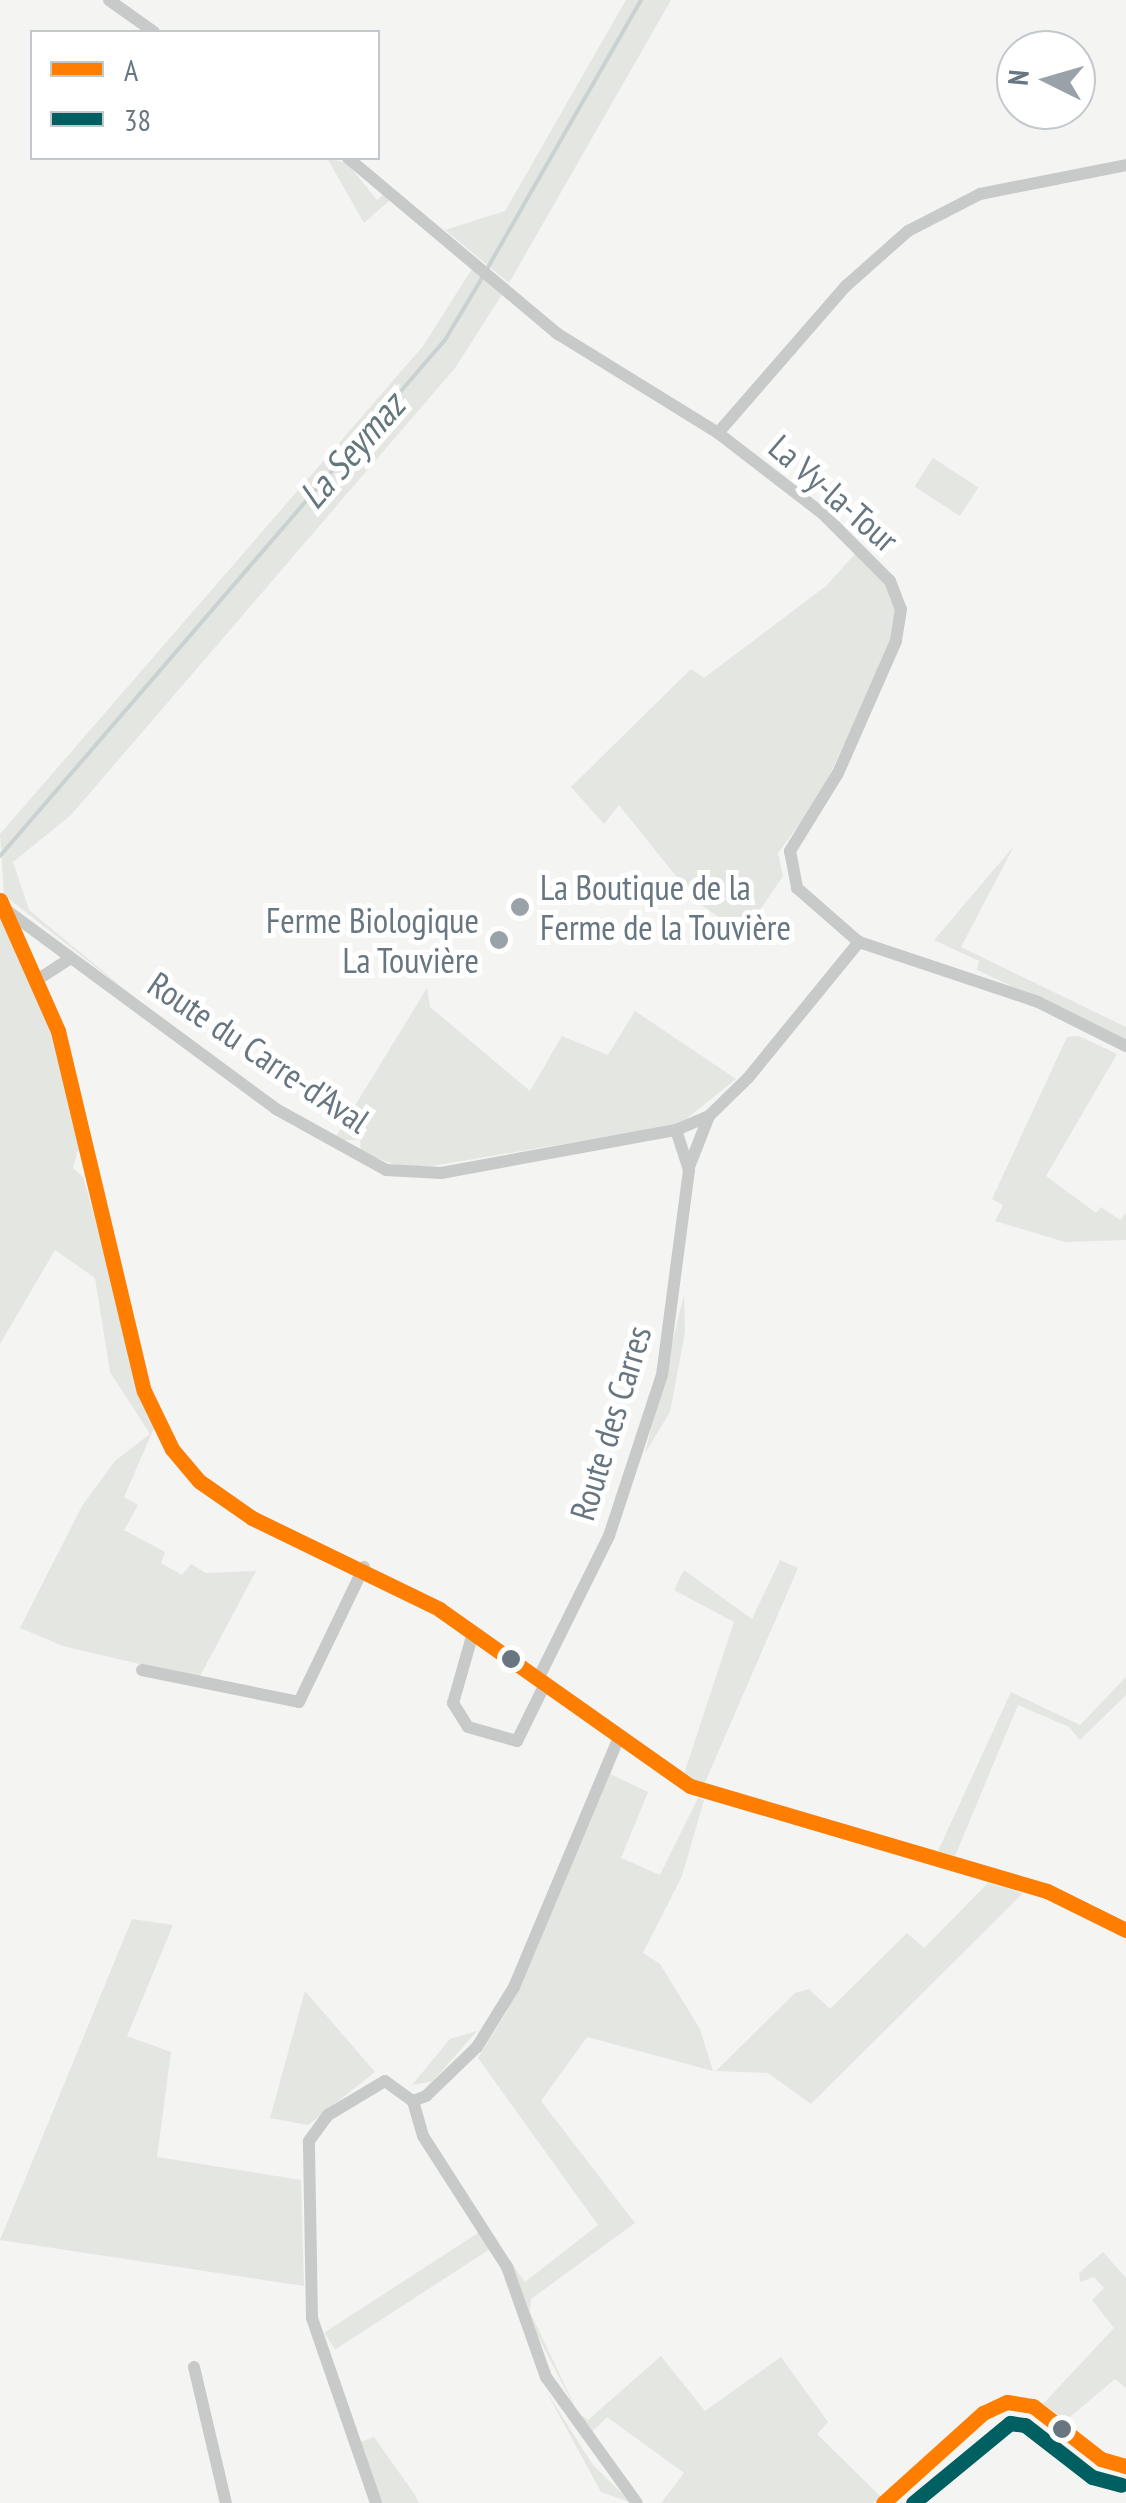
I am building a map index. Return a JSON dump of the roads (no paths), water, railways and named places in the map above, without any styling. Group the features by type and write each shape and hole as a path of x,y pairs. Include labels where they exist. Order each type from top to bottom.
{"street":[{"path":"109,0 151,30"},
{"name":"La Vy-la-Tour","path":"350,160 578,350 718,433 848,536 900,603 890,656 787,862 797,888 858,942"},
{"path":"718,433 846,286 908,231 980,194 1126,165"},
{"path":"4,906 40,978 160,1427 188,1470 230,1505 364,1567 474,1633 617,1742 721,1798 1034,1886 1126,1930"},
{"name":"Route du Carre-d'Aval","path":"4,906 69,960 288,1116 395,1172 441,1173 676,1130"},
{"path":"858,942 1038,1002 1126,1046"},
{"name":"Route des Carres","path":"688,1170 676,1130 709,1116 768,1057 816,986 858,942"},
{"path":"40,978 69,960"},
{"name":"Route des Carres","path":"474,1633 452,1702 468,1727 517,1741 609,1536 662,1375 688,1170 709,1116"},
{"path":"142,1670 298,1702 364,1567"},
{"path":"413,2100 450,2078 514,1988 617,1742"},
{"path":"376,2503 315,2332 306,2152 316,2126 385,2081 413,2100 423,2136 507,2267 546,2377 637,2503"},
{"path":"194,2367 226,2503"},
{"path":"882,2503 983,2413 1008,2402 1034,2406 1093,2454 1126,2466"}],"waterway":[{"name":"La Seymaz","path":"487,269 641,0"},
{"name":"La Seymaz","path":"0,856 445,340 482,278"}],"place":[{"name":"La Boutique de la Ferme de la Touvière","path":"520,907"},
{"name":"Ferme Biologique La Touvière","path":"499,940"}]}
